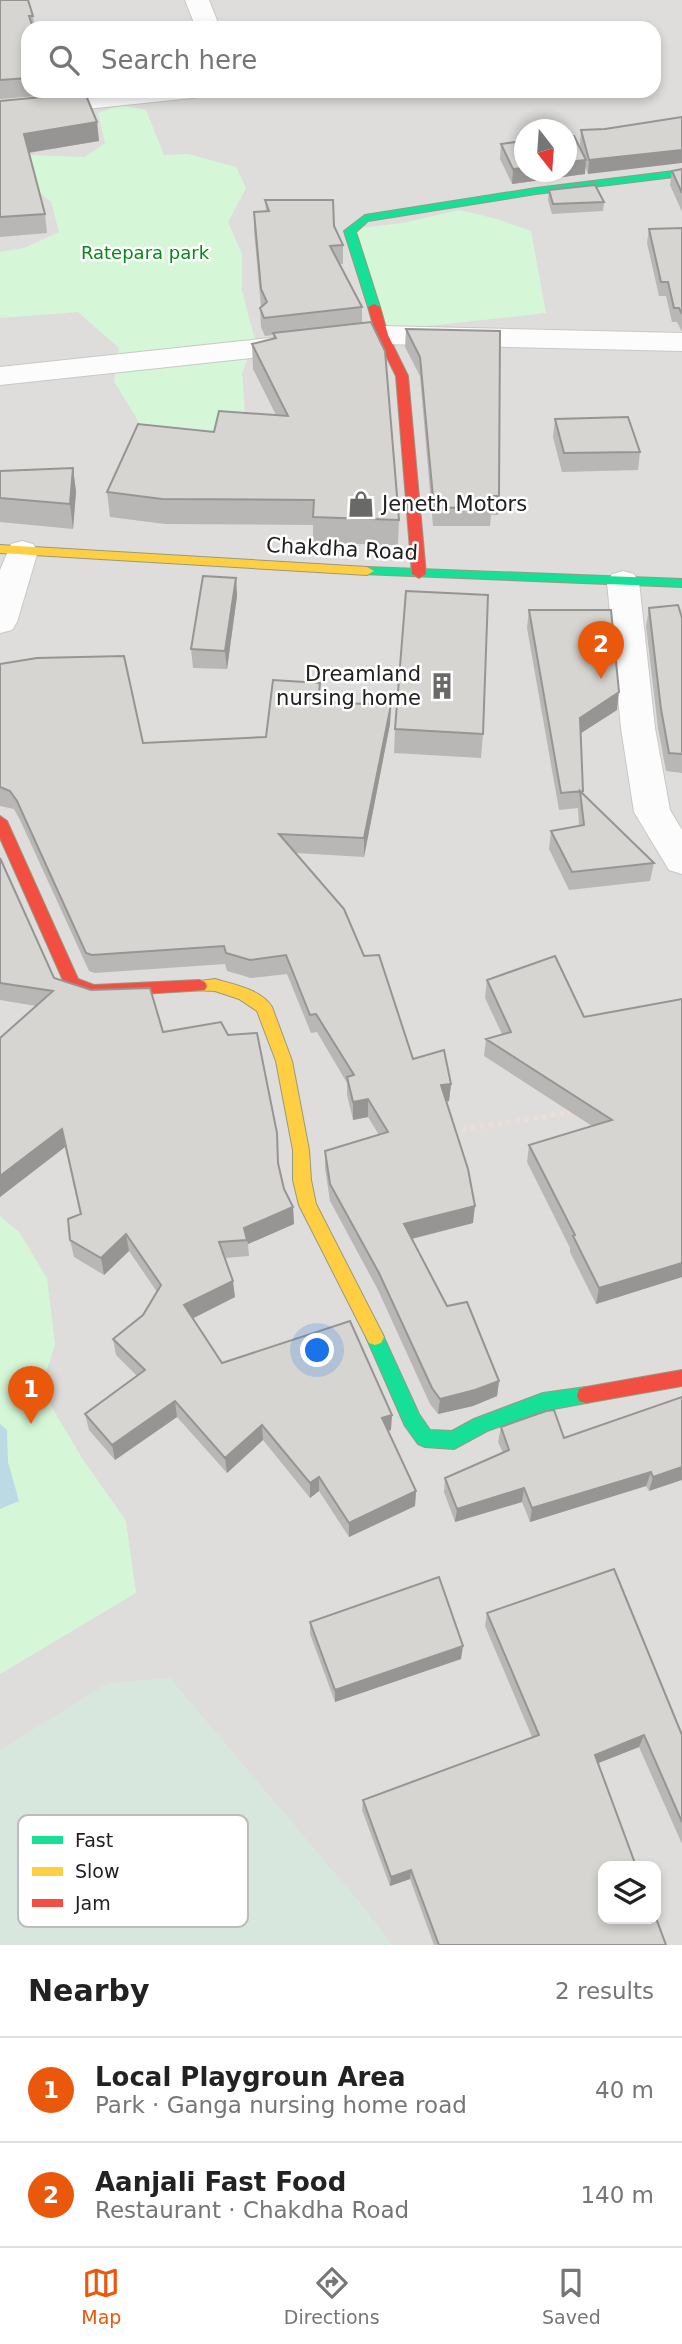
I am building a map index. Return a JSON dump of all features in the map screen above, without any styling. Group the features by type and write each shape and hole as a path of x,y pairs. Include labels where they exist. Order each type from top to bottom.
{"street":[{"path":"197,0 205,21"},
{"path":"0,110 121,98"},
{"path":"419,574 402,376 382,335 350,231 365,218 536,191 682,173"},
{"path":"0,376 382,335 682,342"},
{"path":"0,622 11,550"},
{"name":"Chakdha Road","path":"11,550 419,574 682,583"},
{"path":"623,582 638,728 652,811 682,860"},
{"path":"0,821 72,983 94,990 215,985 244,995 264,1007 284,1061 301,1150 302,1180 307,1205 347,1276 412,1420 425,1438 454,1440 481,1425 543,1402 682,1378"}],"path":[{"path":"453,1131 585,1110"}],"shaded area":[{"path":"0,0 682,0 682,1945 0,1945"},
{"path":"170,1678 366,1910 392,1945 0,1945 0,1750 108,1683"}],"green space":[{"name":"Ratepara park","path":"121,105 146,110 164,155 188,154 236,167 246,188 228,222 242,254 242,291 255,340 242,373 246,427 195,446 141,426 114,381 119,348 78,312 0,318 0,252 24,248 59,232 51,202 19,175 29,155 85,157 105,143 98,113"},
{"path":"459,210 531,231 546,313 401,329 378,324 351,229 403,223"},
{"path":"0,1216 19,1232 47,1278 55,1344 41,1389 82,1458 126,1521 136,1593 0,1674"}],"water":[{"path":"0,1424 7,1430 8,1462 19,1501 0,1509"}],"building":[{"path":"0,0 28,0 33,16 29,16 31,21 21,21 21,78 0,80"},
{"path":"87,98 97,122 24,134 45,214 0,217 0,101"},
{"path":"682,117 682,150 589,160 581,130"},
{"path":"514,142 514,169 513,169 501,144"},
{"path":"577,142 586,160 577,161"},
{"path":"682,169 682,193 672,171"},
{"path":"595,185 604,202 553,204 549,190"},
{"path":"265,200 333,200 334,226 343,245 330,246 362,307 264,318 260,308 267,302 261,289 254,212 269,211"},
{"path":"682,228 682,314 679,308 674,308 668,282 661,282 649,229"},
{"path":"371,322 385,351 399,520 313,517 314,500 162,499 107,492 138,424 214,432 219,411 288,416 252,344 276,338 273,333"},
{"path":"406,329 500,331 499,496 492,496 491,507 434,508 420,357"},
{"path":"628,417 640,452 564,453 555,419"},
{"path":"73,468 70,504 0,498 0,471"},
{"path":"203,576 236,578 225,651 191,649"},
{"name":"Dreamland nursing home","path":"406,591 488,595 483,734 395,729"},
{"path":"678,605 682,618 682,754 669,753 649,608"},
{"path":"529,610 611,610 619,692 580,718 583,791 561,793"},
{"path":"124,656 143,743 266,737 273,680 320,683 318,702 391,705 364,838 279,834 344,909 364,956 379,955 413,1059 444,1050 451,1084 441,1085 468,1169 475,1206 404,1224 447,1306 467,1302 499,1381 440,1399 432,1388 379,1273 330,1184 325,1151 388,1132 368,1099 353,1102 347,1077 354,1075 316,1014 310,1015 286,955 250,960 226,953 224,946 92,955 86,953 17,801 10,791 0,787 0,664 37,658"},
{"path":"580,791 654,863 572,872 551,831 584,825"},
{"path":"0,858 54,978 91,990 150,988 163,1032 221,1022 228,1035 257,1033 277,1133 278,1163 284,1189 293,1207 244,1228 247,1240 219,1242 233,1281 184,1305 222,1363 350,1321 392,1415 382,1418 416,1491 349,1523 319,1477 310,1483 262,1425 225,1458 175,1401 112,1445 85,1414 145,1370 113,1339 143,1315 161,1285 126,1234 101,1258 70,1240 68,1219 81,1214 62,1129 0,1176 0,1038 53,991 0,983"},
{"path":"555,956 584,1017 682,999 682,1263 599,1288 529,1145 612,1120 486,1039 511,1032 487,980"},
{"path":"682,1397 682,1467 653,1477 651,1472 532,1508 524,1488 457,1509 445,1478 509,1450 501,1427 554,1410 564,1438"},
{"path":"614,1569 682,1735 682,1822 644,1735 595,1755 634,1861 598,1861 598,1924 658,1924 666,1945 439,1945 411,1870 391,1877 363,1800 539,1735 487,1613"},
{"path":"439,1577 463,1646 335,1690 310,1622"}],"traffic: fast":[{"path":"374,307 350,231 365,218 536,191 682,173"},
{"path":"367,571 682,583"},
{"path":"375,1337 412,1420 425,1438 454,1440 481,1425 543,1402 586,1395"}],"traffic: slow":[{"path":"0,549 367,571"},
{"path":"199,986 215,985 244,994 264,1007 284,1061 301,1150 302,1180 308,1205 375,1337"}],"traffic: jam":[{"path":"374,307 382,335 402,376 419,574"},
{"path":"0,821 72,983 94,991 199,986"},
{"path":"586,1395 682,1378"}],"place":[{"name":"Jeneth Motors","path":"361,504"},
{"name":"Aanjali Fast Food","path":"601,679"},
{"name":"Dreamland nursing home","path":"442,686"},
{"name":"Local Playgroun Area","path":"31,1424"}]}
